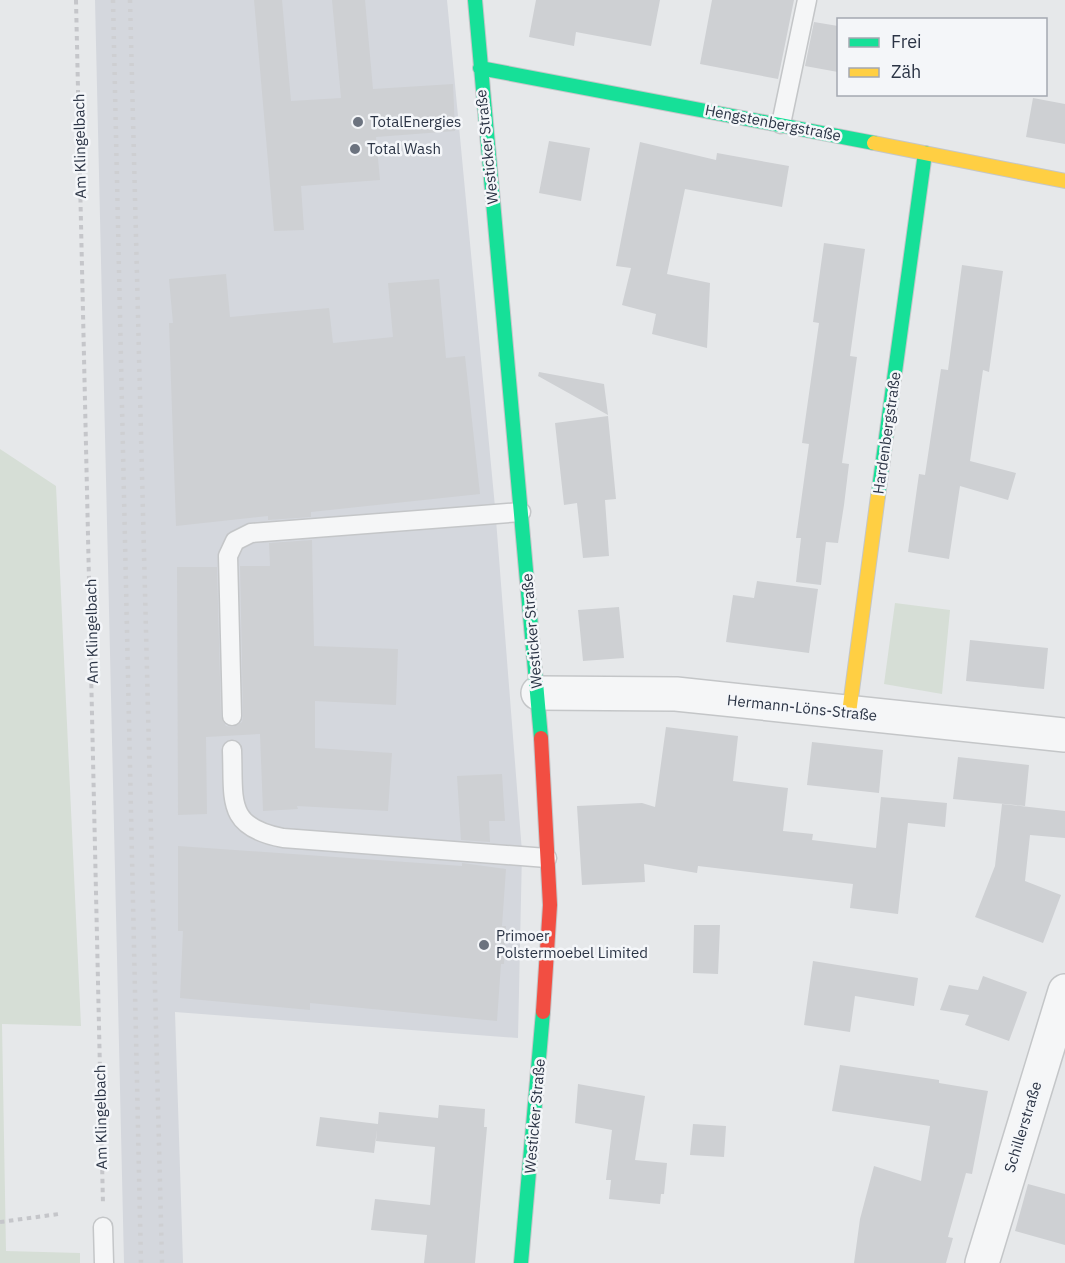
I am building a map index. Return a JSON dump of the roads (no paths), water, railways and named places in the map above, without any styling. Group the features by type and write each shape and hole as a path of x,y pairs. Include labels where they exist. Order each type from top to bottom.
{"main road":[{"name":"Westicker Straße","path":"475,0 538,693 550,905 521,1263"},
{"name":"Hengstenbergstraße","path":"480,68 781,124 1065,181"},
{"name":"Hardenbergstraße","path":"849,713 925,153"}],"street":[{"name":"Hermann-Löns-Straße","path":"538,693 676,694 1065,735"},
{"name":"Schillerstraße","path":"982,1263 1065,992"}],"lane":[{"path":"781,124 807,0"},
{"path":"232,716 228,556 235,541 251,533 284,529 521,513"},
{"path":"231,750 234,798 242,821 260,834 283,838 547,858"},
{"path":"103,1227 104,1263"}],"railway":[{"path":"113,0 141,1263"},
{"path":"130,0 162,1263"}],"place":[{"name":"TotalEnergies","path":"358,122"},
{"name":"Total Wash","path":"355,149"},
{"name":"Primoer Polstermoebel Limited","path":"484,945"}]}
